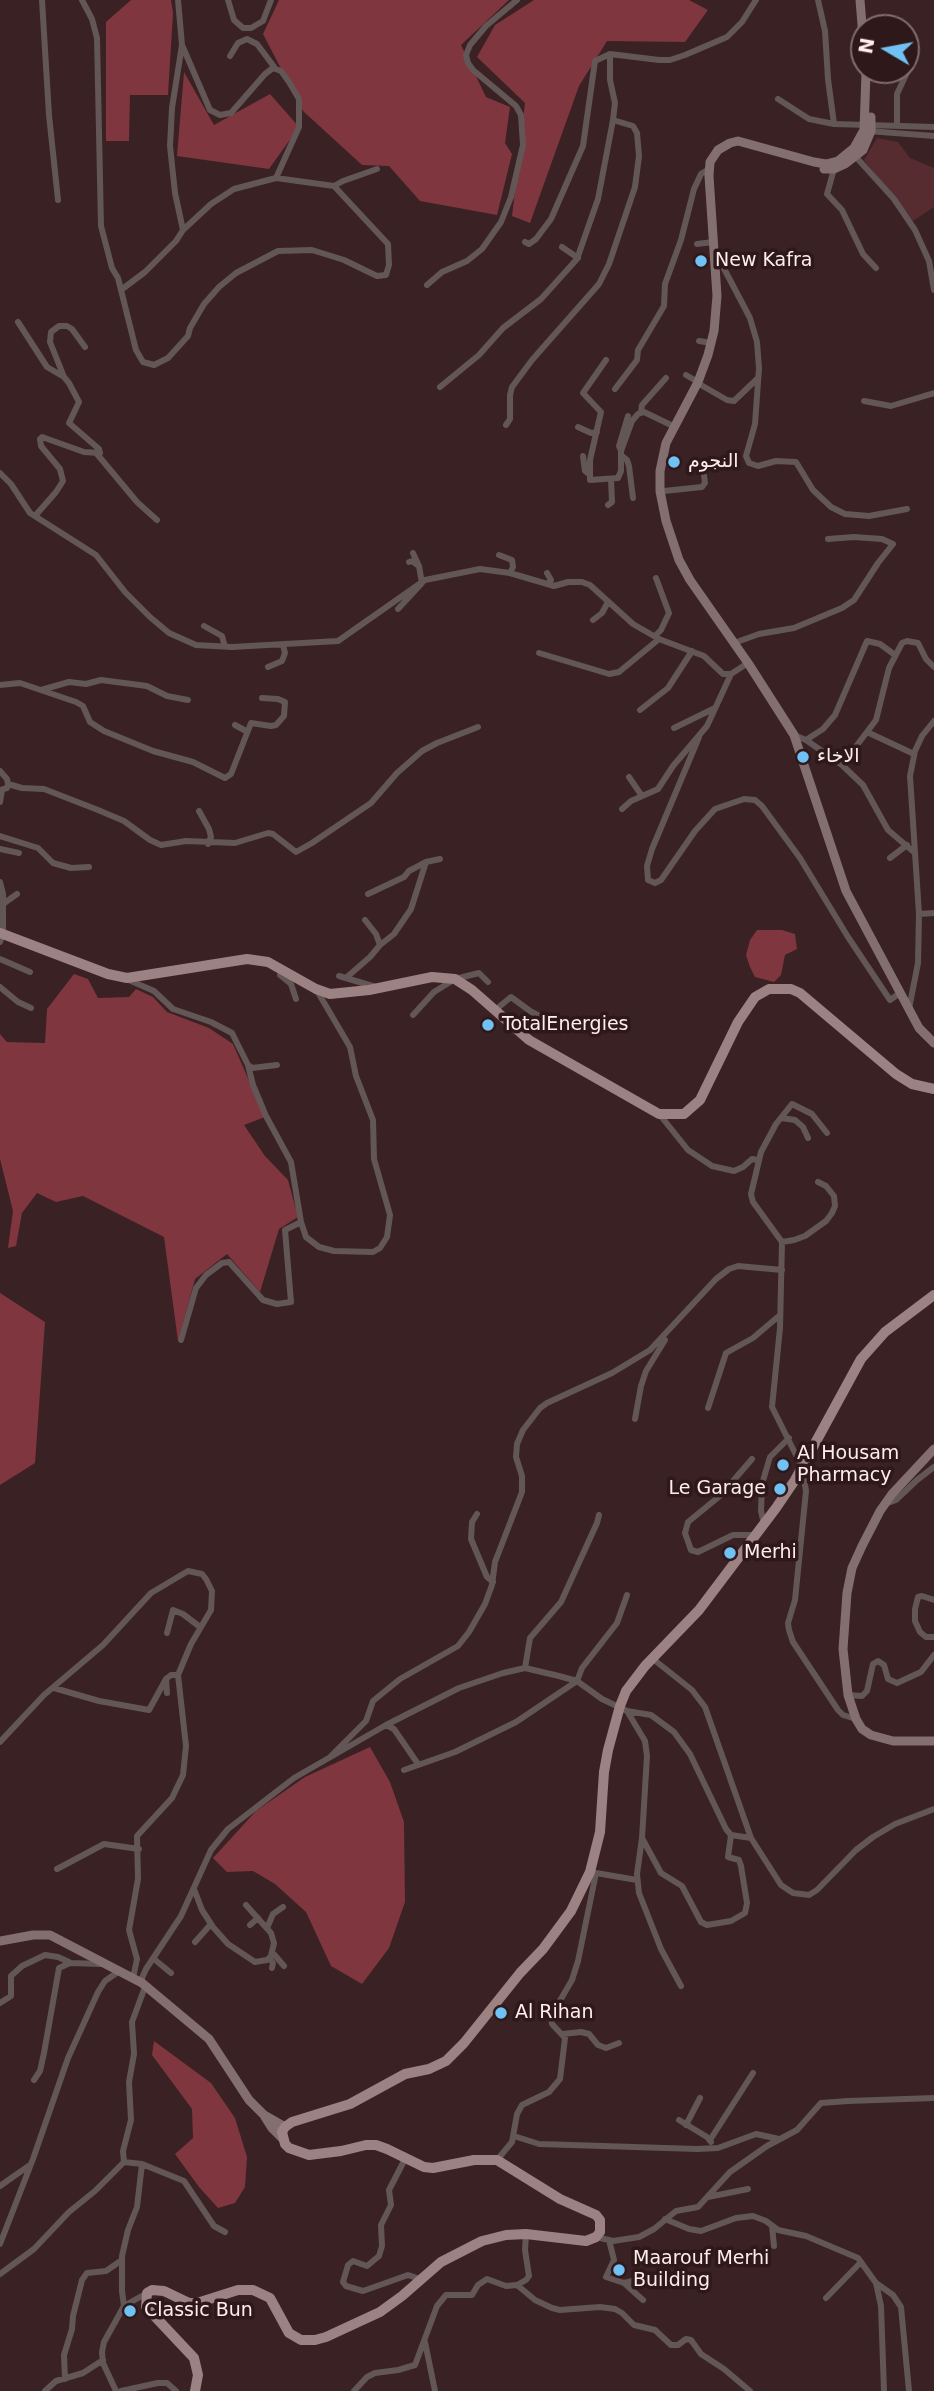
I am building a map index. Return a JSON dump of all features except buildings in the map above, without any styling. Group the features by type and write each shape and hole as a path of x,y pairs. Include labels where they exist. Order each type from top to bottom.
{"main road":[{"path":"1,936 122,977 138,978 247,959 268,962 316,989 339,995 432,977 455,979 472,990 528,1040 659,1114 684,1114 700,1100 747,1006 761,993 782,988 800,993 896,1074 912,1084 934,1089"},
{"path":"195,2391 198,2375 194,2358 146,2307 147,2293 152,2290 164,2291 189,2303 197,2303 238,2290 253,2290 270,2298 289,2333 301,2340 307,2340 326,2337 380,2312 441,2262 482,2241 506,2235 526,2234 579,2241 596,2237 601,2225 596,2215 560,2199 497,2160 474,2160 424,2168 376,2145 327,2154 301,2153 289,2148 283,2139 285,2127 305,2117 350,2104 404,2074 429,2069 446,2061 561,1926 593,1872 600,1832 604,1772 626,1691 699,1610 764,1524 802,1467 862,1359 884,1332 934,1295"}],"street":[{"path":"42,0 49,115 58,200"},
{"path":"82,0 92,19 97,38 101,226 138,355 143,362 154,365 168,358 181,344 204,304 227,280 236,272 278,251 312,250 344,260 377,276 386,275 389,265 388,244 334,186"},
{"path":"178,0 182,45 172,108 170,146 175,193 183,230"},
{"path":"228,0 233,20 243,28 251,28 263,20 271,0"},
{"path":"427,285 442,272 467,261 482,249 501,222 512,197 523,145 521,115 516,106 472,70 466,55 470,45 486,26 517,0"},
{"path":"525,242 529,244 536,239 551,219 583,146 595,61 610,54 670,60 685,55 727,37 742,22 756,0"},
{"path":"818,0 825,31 834,124"},
{"path":"230,56 237,43 247,39 253,41 275,68 281,71 299,99 297,136 276,178"},
{"path":"182,45 210,110 220,116 231,113 265,74 275,68"},
{"path":"440,387 479,355 503,328 541,299 578,258 598,199 613,120 615,103 610,80 610,54"},
{"path":"866,84 868,141 856,158 834,169 813,166 745,142 730,143 718,150 710,162 717,309 712,343 699,384 673,426 666,443 660,471 660,491 666,521 679,560 794,736 846,891 919,1028 934,1043"},
{"path":"897,125 897,94 902,84"},
{"path":"778,99 809,119 934,136"},
{"path":"506,425 510,419 512,387 532,360 599,284 609,264 635,187 639,156 637,133 633,126 613,120"},
{"path":"666,521 664,471 670,444 713,356 720,321 713,176 717,158 726,149 738,146 820,163 838,161 854,148 868,128 897,125 934,127"},
{"path":"856,158 894,199 915,230 929,261 934,290"},
{"path":"121,290 145,272 176,241 183,230 226,193 242,186 276,178 334,186 377,169"},
{"path":"615,389 637,360 638,350 664,306 665,284 681,240 694,189 701,174 709,169"},
{"path":"834,169 827,194 842,210 863,254 876,268"},
{"path":"697,244 713,242"},
{"path":"562,247 578,258"},
{"path":"719,260 754,329 759,368 755,424 746,456 751,464 758,466 776,461 796,462 813,490 831,507 845,514 870,516 907,509"},
{"path":"19,322 47,367 64,377"},
{"path":"85,347 67,326 57,327 50,334 50,342 64,377 79,402 69,423 99,449 100,453 97,454"},
{"path":"50,334 57,344"},
{"path":"699,341 712,343"},
{"path":"606,360 583,393 601,412 590,460 592,481 611,480 620,475 621,453 632,421 641,412 642,405 666,379"},
{"path":"686,375 727,400 734,401 757,379"},
{"path":"864,401 891,407 934,393"},
{"path":"641,412 673,426"},
{"path":"628,416 619,446 629,466 633,498"},
{"path":"578,427 591,433 597,432"},
{"path":"35,516 63,481 60,469 41,446 40,439 43,437 97,454 137,502 157,520"},
{"path":"583,456 585,471 590,475"},
{"path":"0,473 11,484 27,510 96,555 129,597 169,633 196,645 225,647 338,641 422,583 476,569 510,573 554,586 568,582 590,585 633,624 657,638 692,651 710,661 720,672 731,674"},
{"path":"664,491 702,487 705,483 704,475"},
{"path":"608,505 612,502 611,480"},
{"path":"734,643 759,634 794,628 842,608 854,600 893,544 882,539 828,539"},
{"path":"413,553 422,583"},
{"path":"499,555 512,560 510,573"},
{"path":"409,562 419,566"},
{"path":"547,573 551,580 548,584"},
{"path":"539,653 609,674 620,672 657,638 666,621 668,613 656,578"},
{"path":"398,609 422,583"},
{"path":"593,620 602,613 608,602"},
{"path":"204,626 222,636 225,647"},
{"path":"806,740 823,729 835,715 867,641 880,644 895,655"},
{"path":"842,765 879,712 885,683 902,643 918,643 926,659 934,667"},
{"path":"268,667 282,661 285,653 283,645"},
{"path":"640,710 668,688 692,651"},
{"path":"748,663 731,674 699,737 652,849 647,866 648,880 655,883 661,880 695,831 715,809 744,799 755,800 800,858 890,1000 900,993"},
{"path":"40,690 69,682 86,684 101,680 147,686 167,696 188,700"},
{"path":"0,685 15,682 79,703 85,709 90,722 104,731 153,751 193,762 225,778 231,774 251,723 271,726 284,716 285,702 262,698"},
{"path":"674,728 715,708"},
{"path":"909,1009 918,964 919,914 909,791 914,754 922,736 934,720"},
{"path":"235,725 246,731"},
{"path":"8,784 44,789 98,810 124,821 150,840 162,845 186,841 208,844 235,843 268,833 273,834 290,849 299,851 370,803 397,773 422,751 478,727"},
{"path":"867,732 914,754"},
{"path":"794,736 806,740 842,765 863,785 892,834 915,853"},
{"path":"622,809 658,789 673,766 699,737"},
{"path":"0,771 8,784"},
{"path":"629,777 642,796"},
{"path":"0,803 1,790 8,784"},
{"path":"199,811 209,829 211,837 208,844"},
{"path":"0,836 38,848 53,863 71,868 89,867"},
{"path":"890,858 907,845"},
{"path":"0,849 19,853"},
{"path":"368,894 426,862 440,859"},
{"path":"347,977 380,945 390,939 403,922 415,900 426,862"},
{"path":"406,875 413,882 419,883"},
{"path":"0,882 3,904 1,936"},
{"path":"3,904 17,894"},
{"path":"919,914 934,913"},
{"path":"365,920 376,934 380,945"},
{"path":"0,959 30,972"},
{"path":"282,968 279,975 291,984 296,999"},
{"path":"413,1014 434,992 455,979 479,973 488,982"},
{"path":"339,975 378,988"},
{"path":"122,977 154,991 173,1009 211,1022 232,1033 266,1116 291,1162 306,1237 319,1247 347,1253 373,1252 384,1243 390,1220 374,1158 373,1120 356,1076 350,1046 316,989"},
{"path":"0,987 18,1002 31,1008"},
{"path":"495,1011 513,994 530,1011 564,1029"},
{"path":"247,1065 253,1068 277,1065"},
{"path":"827,1133 811,1114 792,1104 768,1138 757,1160 758,1172 751,1194 753,1202 782,1242 780,1315 771,1398 774,1414 802,1467 806,1491 795,1600 788,1623 789,1630 793,1642 838,1710 856,1719"},
{"path":"659,1114 688,1150 712,1166 734,1171 752,1159 757,1160"},
{"path":"781,1118 795,1120 808,1138"},
{"path":"782,1242 805,1236 826,1221 832,1213 835,1206 834,1196 826,1186 818,1182"},
{"path":"181,1340 196,1288 206,1275 222,1263 229,1262 262,1300 277,1304 291,1302 285,1230 301,1222"},
{"path":"329,1759 366,1721 373,1701 400,1679 458,1646 469,1632 485,1604 495,1562 524,1485 516,1457 517,1444 523,1430 547,1403 574,1392 655,1346 700,1295 729,1269 738,1266 782,1270"},
{"path":"708,1408 726,1353 753,1338 780,1315"},
{"path":"635,1419 646,1371 676,1324"},
{"path":"764,1524 761,1511 762,1484 770,1457 789,1438"},
{"path":"934,1449 885,1504 852,1568 845,1611 844,1648 848,1695 862,1729 882,1739 934,1741"},
{"path":"752,1459 721,1495 688,1522 685,1533 691,1549 698,1552 733,1535 756,1535"},
{"path":"885,1504 896,1500 934,1467"},
{"path":"477,1514 472,1522 471,1539 487,1577 492,1582"},
{"path":"525,1668 530,1637 561,1602 597,1523 598,1515"},
{"path":"0,1742 44,1695 103,1644 151,1593 188,1571 202,1574 212,1591 211,1609 178,1675 186,1746 183,1775 172,1798 137,1836 138,1879 129,1925 137,1965 133,1978"},
{"path":"404,1770 455,1752 516,1722 577,1681 582,1668 617,1623 627,1595"},
{"path":"934,1600 918,1597 915,1609 915,1621 920,1632 926,1637 934,1637"},
{"path":"167,1633 173,1610 184,1614 200,1627"},
{"path":"848,1695 862,1696 867,1691 873,1664 878,1661 884,1665 888,1679 897,1683 921,1672 934,1655"},
{"path":"653,1659 692,1690 705,1707 751,1838 781,1885 793,1893 809,1895 830,1879 856,1850 873,1837 895,1824 934,1809"},
{"path":"124,2162 122,2151 131,2120 129,2082 134,2054 132,2022 143,1985 142,1978 181,1916 211,1850 222,1835 283,1786 386,1725 459,1688 494,1675 525,1668 577,1681 601,1699 651,1715 674,1732 690,1754 726,1829 731,1835 751,1838"},
{"path":"54,1688 99,1701 149,1710 166,1679 171,1675 178,1675"},
{"path":"166,1679 167,1693"},
{"path":"623,1708 645,1741 646,1748 642,1838 637,1880 639,1894 666,1962 681,1986"},
{"path":"386,1725 394,1729 418,1764"},
{"path":"642,1838 661,1873 682,1886 701,1922 707,1925 731,1921 746,1913 741,1866 739,1860 728,1857 731,1835"},
{"path":"57,1870 104,1844 139,1849"},
{"path":"497,2160 514,2136 517,2114 522,2105 549,2092 560,2079 565,2043 563,2034 552,2024 551,2016 575,1972 593,1872 637,1880"},
{"path":"194,1888 202,1910 228,1944 255,1962 271,1955"},
{"path":"246,1905 271,1933 274,1943 272,1968"},
{"path":"267,1927 274,1914 283,1908"},
{"path":"250,1926 258,1918"},
{"path":"195,1942 211,1924"},
{"path":"0,1941 50,1935 133,1978 208,2039 249,2100 283,2139"},
{"path":"0,2003 11,1996 11,1976 22,1966 45,1955 70,1963"},
{"path":"271,1955 284,1966"},
{"path":"154,1959 171,1973"},
{"path":"34,2080 40,2071 44,2053 57,1990 58,1970 61,1965 70,1963 103,1964"},
{"path":"0,2244 68,2059 98,1992 105,1981 118,1972"},
{"path":"563,2034 589,2034 598,2045 606,2048 619,2043"},
{"path":"514,2136 539,2144 697,2149 710,2144 754,2073"},
{"path":"686,2125 700,2098"},
{"path":"596,2237 609,2240 639,2237 676,2211 693,2209 708,2197 730,2172 754,2154 797,2130 821,2104 934,2098"},
{"path":"264,2115 285,2127"},
{"path":"679,2120 718,2148 756,2134 779,2139"},
{"path":"405,2159 389,2190 391,2205 381,2225 382,2246 379,2256 367,2266 354,2261 348,2265 343,2282 346,2286 363,2291 408,2275 420,2279"},
{"path":"124,2162 142,2164 184,2181 214,2226 225,2232"},
{"path":"0,2274 34,2249 69,2211 95,2191 124,2162"},
{"path":"124,2306 121,2291 122,2260 128,2230 137,2207 142,2164"},
{"path":"0,2186 30,2165"},
{"path":"708,2197 748,2189"},
{"path":"665,2219 701,2231 746,2216 761,2218 783,2232 815,2239 850,2254 861,2262 876,2283 893,2295 901,2307 909,2391"},
{"path":"772,2226 774,2246"},
{"path":"354,2391 367,2377 375,2373 415,2365 437,2306 446,2295 472,2295 486,2279 502,2286 517,2285 526,2280 529,2276 525,2250 526,2234"},
{"path":"609,2240 614,2260 606,2277 624,2283 643,2300"},
{"path":"65,2379 64,2355 82,2280 87,2273 106,2272 122,2260"},
{"path":"826,2298 861,2262"},
{"path":"624,2283 638,2280"},
{"path":"876,2283 883,2318 884,2391"},
{"path":"517,2285 536,2300 552,2308 618,2310 634,2325 652,2328 671,2345 678,2345 686,2339 691,2340 701,2354 750,2391"},
{"path":"152,2290 124,2306 104,2342 103,2360 118,2391 162,2383 172,2385 176,2391"},
{"path":"424,2340 435,2391"},
{"path":"45,2391 55,2381 83,2373 103,2360"}],"shaded area":[{"path":"131,0 171,0 173,13 168,95 130,95 129,141 106,141 106,22"},
{"path":"279,0 509,0 461,45 486,97 510,107 505,143 512,154 497,215 420,201 389,166 362,165 303,111 263,34"},
{"path":"534,0 689,0 708,10 685,42 607,41 579,86 530,223 512,216 525,103 477,57 495,25"},
{"path":"184,72 214,125 270,94 299,127 269,169 177,156"},
{"path":"877,138 898,142 910,158 934,168 934,207 913,221 864,160"},
{"path":"757,930 782,930 795,934 797,949 785,955 781,975 774,982 755,977 746,955 750,940"},
{"path":"74,974 88,979 98,998 129,997 136,989 153,997 167,1012 209,1028 233,1044 265,1117 244,1125 265,1156 288,1180 298,1217 279,1229 260,1292 227,1254 195,1279 178,1341 164,1237 83,1196 56,1202 37,1193 22,1213 16,1246 8,1248 13,1211 0,1159 0,1034 7,1042 45,1043 47,1009"},
{"path":"0,1293 45,1322 35,1463 0,1485"},
{"path":"370,1747 390,1782 404,1822 405,1902 389,1948 362,1984 331,1966 306,1912 275,1884 253,1871 227,1872 213,1858 256,1811 305,1777"},
{"path":"154,2041 211,2083 235,2118 247,2157 245,2187 235,2203 218,2208 175,2154 193,2138 192,2109 152,2055"}],"place":[{"name":"New Kafra","path":"701,261"},
{"name":"النجوم","path":"674,462"},
{"name":"الاخاء","path":"803,757"},
{"name":"TotalEnergies","path":"488,1025"},
{"name":"Al Housam Pharmacy","path":"783,1465"},
{"name":"Le Garage","path":"780,1489"},
{"name":"Merhi","path":"730,1553"},
{"name":"Al Rihan","path":"501,2013"},
{"name":"Maarouf Merhi Building","path":"619,2270"},
{"name":"Classic Bun","path":"130,2311"}]}
